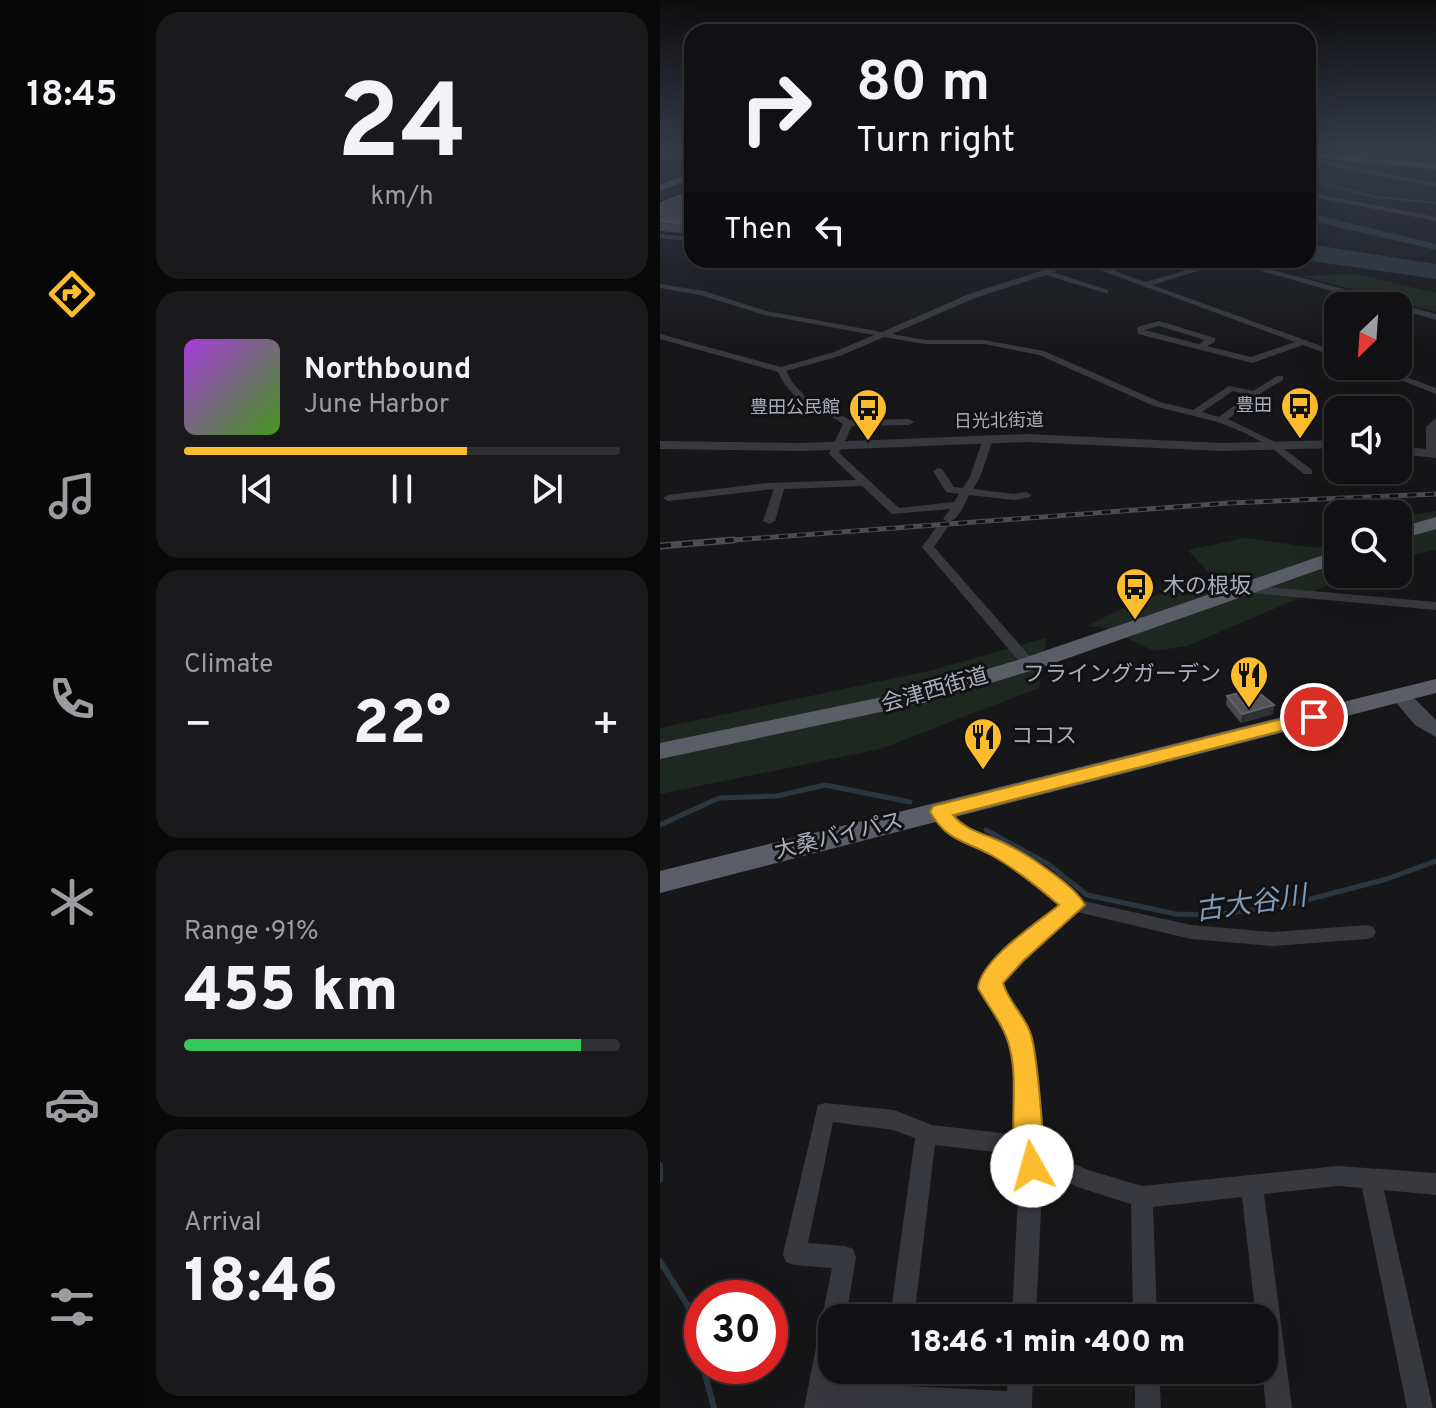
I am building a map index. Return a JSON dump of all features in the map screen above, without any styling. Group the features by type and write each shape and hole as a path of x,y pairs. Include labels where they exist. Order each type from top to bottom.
{"highway":[{"path":"1412,530 1436,523"},
{"name":"会津西街道","path":"660,751 885,707 1029,664 1324,561"},
{"name":"大桑バイパス","path":"660,882 944,818 1416,702 1436,686"},
{"name":"大桑バイパス","path":"660,898 944,818"}],"main road":[{"path":"1416,702 1436,730"}],"street":[{"path":"660,236 684,238"},
{"path":"1048,273 1045,271 1056,268"},
{"path":"1101,268 1324,350"},
{"path":"1109,271 1118,268"},
{"path":"1168,268 1156,271 1170,277"},
{"path":"1187,268 1193,270"},
{"path":"1146,285 1200,268"},
{"path":"1257,268 1346,292"},
{"path":"660,336 781,370 837,354 972,296 1048,273 1105,292"},
{"path":"662,287 701,293 765,313 925,342 996,344 1041,353 1157,404 1221,420 1272,444 1308,472"},
{"path":"1412,310 1436,317"},
{"path":"1200,347 1212,340 1159,323 1140,329 1141,332 1200,347 1252,360 1303,342"},
{"path":"781,370 788,385 801,398 814,408 831,412 848,423 909,422"},
{"path":"1221,420 1280,378"},
{"path":"1406,380 1436,391"},
{"path":"1195,413 1232,388 1256,394"},
{"path":"1412,452 1434,454 1432,427 1436,422"},
{"path":"848,423 834,454 896,512 960,505"},
{"path":"988,439 960,505 928,547 1029,664"},
{"name":"日光北街道","path":"660,445 837,446 988,439 1222,447 1324,444"},
{"path":"938,471 950,490 1014,497 1026,495"},
{"path":"668,498 780,486 864,483"},
{"path":"769,521 780,486"},
{"path":"1245,589 1436,606"},
{"path":"944,818 965,836 998,849 1040,877 1074,905 1191,932 1273,939 1367,932"},
{"path":"1025,1304 1032,1166 1024,1053 1017,1031 990,988 991,980 1014,954 1074,905"},
{"path":"837,1304 845,1257 794,1254 825,1112 894,1120 926,1132 1030,1148 1085,1180 1142,1197 1338,1176 1436,1184"},
{"path":"904,1304 926,1132"},
{"path":"1371,1179 1420,1408"},
{"path":"1252,1185 1279,1408"},
{"path":"1142,1197 1145,1304"},
{"path":"892,1398 894,1384"},
{"path":"818,1401 892,1398 1019,1406 1020,1384"},
{"path":"1147,1384 1148,1408"}],"shaded area":[{"path":"1316,217 1436,244 1436,250 1316,222"},
{"path":"1316,245 1436,264 1436,279 1316,262"},
{"path":"1357,274 1436,293 1436,312 1412,306 1412,292 1362,292 1303,276"},
{"path":"1436,511 1436,550 1412,555 1412,515"},
{"path":"1245,538 1316,548 1324,545 1324,587 1187,646 1154,651 1105,628 1087,626 1139,600 1214,579 1188,550"},
{"path":"1046,638 1039,688 880,749 660,794 660,728 933,670"}],"building":[{"path":"660,217 684,217 684,223 660,221"},
{"path":"1254,689 1274,705 1242,714 1227,696"}],"waterway":[{"name":"古大谷川","path":"660,825 719,798 777,796 825,785 910,802"},
{"name":"古大谷川","path":"986,830 1048,864 1087,895 1176,914 1216,915 1295,903 1387,879 1436,861"},
{"path":"660,1165 660,1180"},
{"path":"660,1261 684,1300"},
{"path":"708,1384 714,1408"}],"railway":[{"path":"725,541 1229,503 1436,494"},
{"path":"725,541 733,540"},
{"path":"660,546 725,541"},
{"path":"707,542 725,541"}],"place":[{"name":"豊田","path":"1300,440"},
{"name":"豊田公民館","path":"868,442"},
{"name":"木の根坂","path":"1135,621"},
{"name":"フライングガーデン","path":"1249,709"},
{"name":"ココス","path":"983,771"}],"route":[{"path":"1032,1166 1025,1106 1024,1053 1017,1031 990,988 991,980 1014,954 1074,905 998,849 965,836 949,825 940,812 1314,717"}]}
